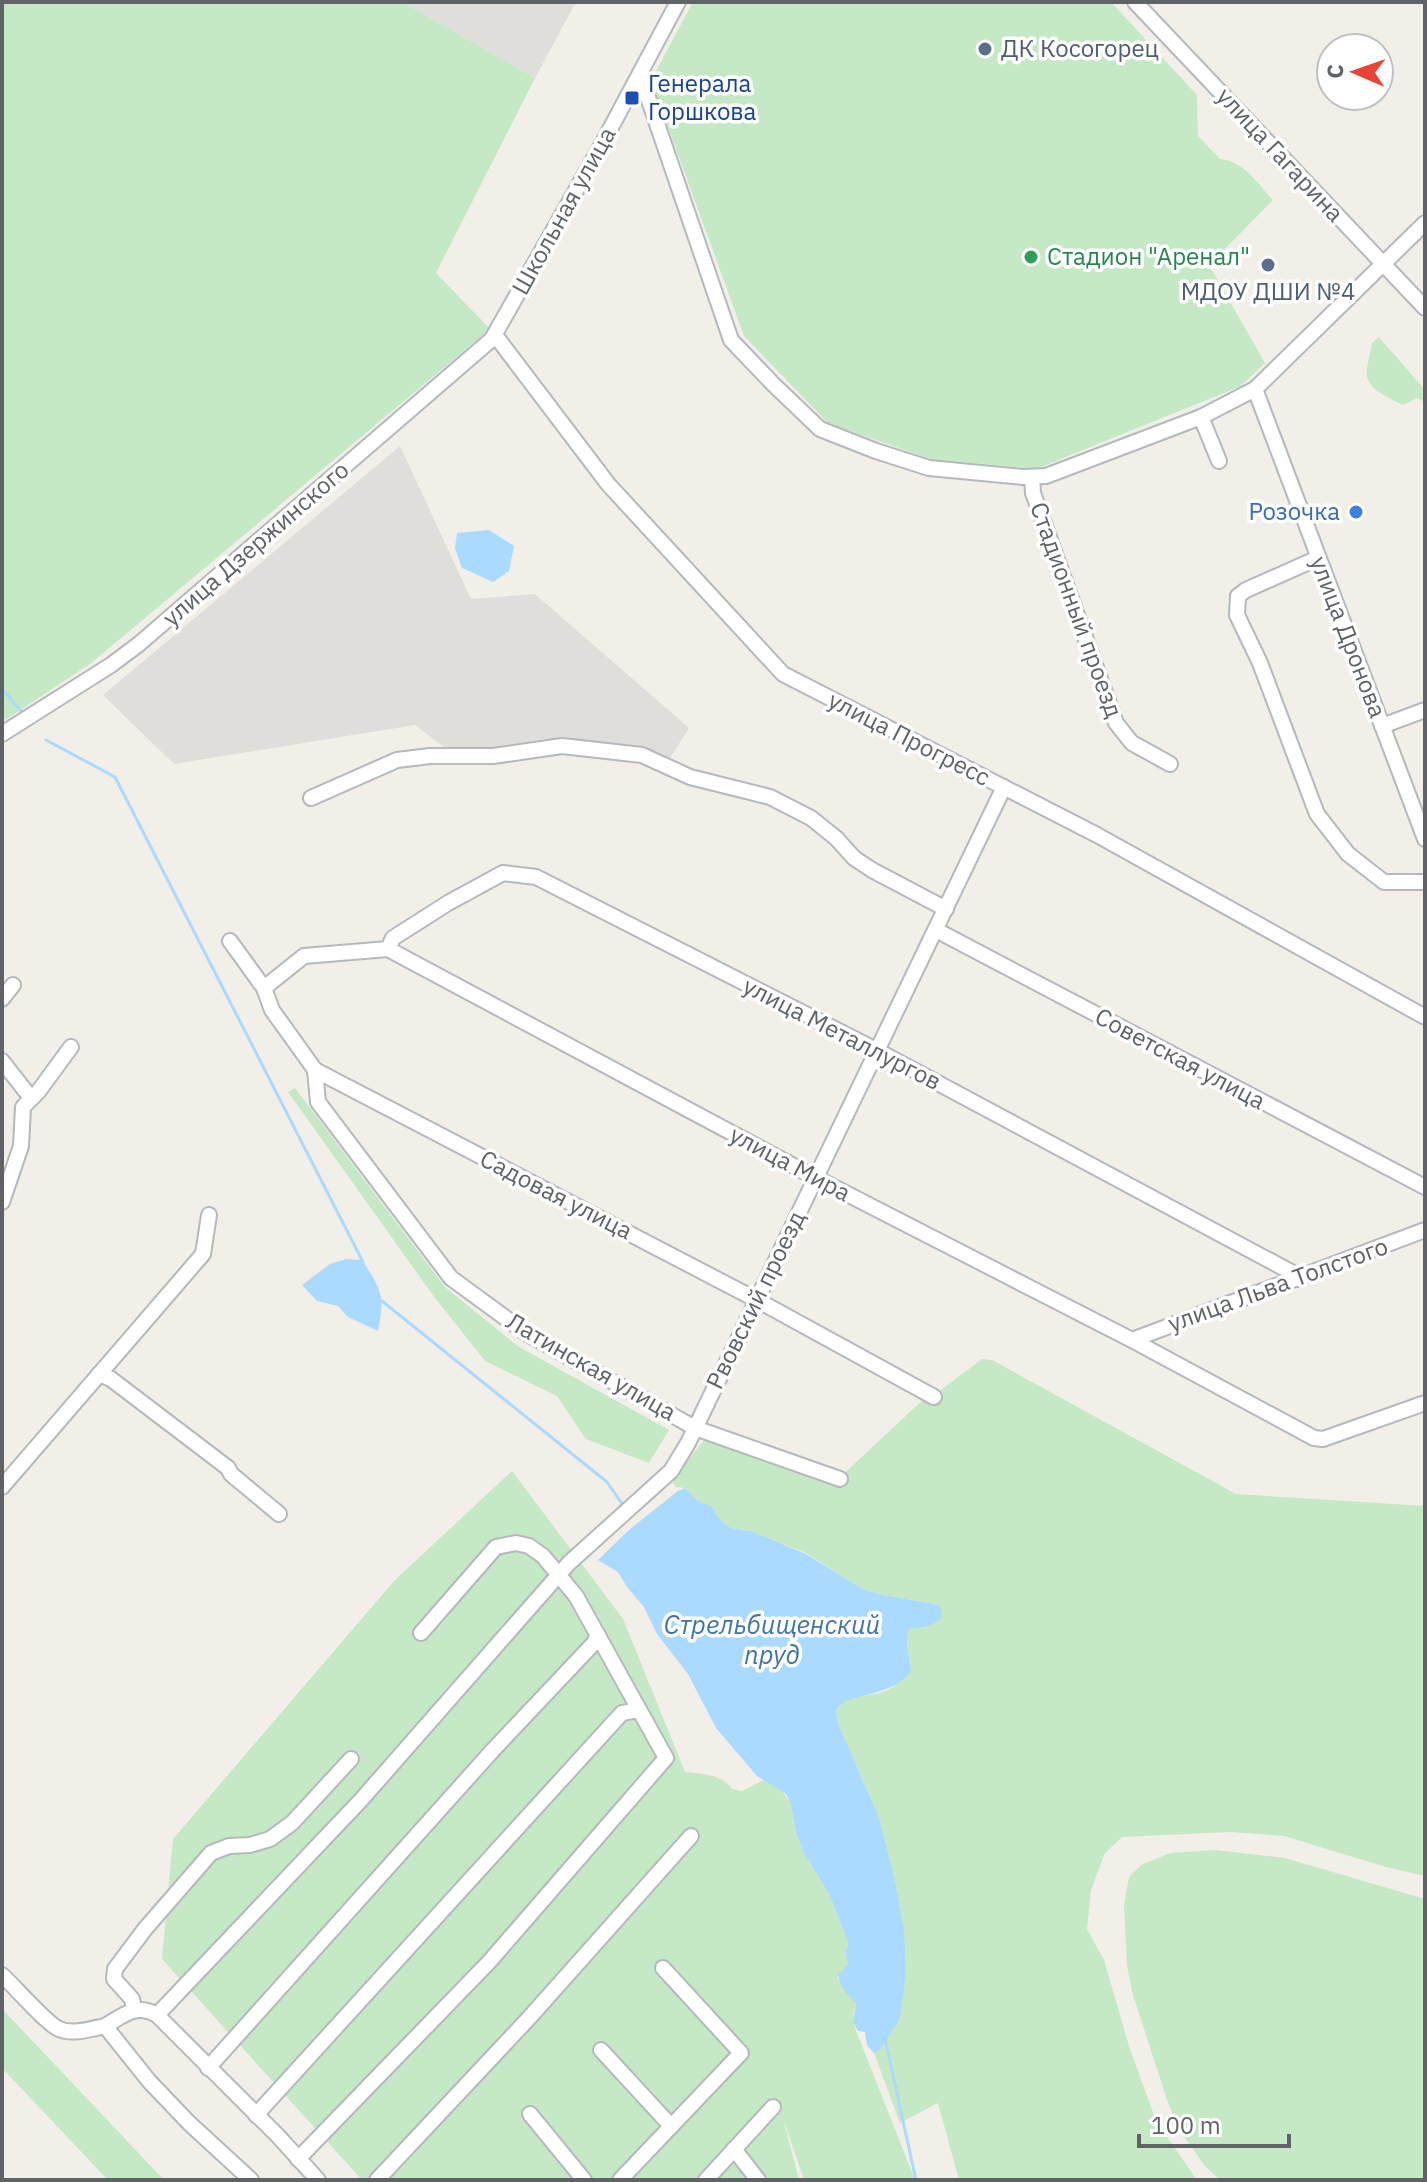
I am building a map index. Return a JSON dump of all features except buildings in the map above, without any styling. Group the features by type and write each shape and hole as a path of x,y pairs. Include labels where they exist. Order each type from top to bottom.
{"street":[{"name":"Школьная улица","path":"495,335 678,2"},
{"name":"улица Гагарина","path":"1135,2 1425,308"},
{"path":"640,74 731,340 820,429 929,468 1046,476 1201,417 1255,389 1425,223"},
{"name":"улица Дзержинского","path":"2,734 139,644 495,335"},
{"name":"улица Прогресс","path":"495,335 608,484 783,674 1097,835 1425,1017"},
{"name":"улица Дронова","path":"1255,389 1425,839"},
{"path":"1201,417 1219,461"},
{"name":"Стадионный проезд","path":"1032,477 1036,504 1116,723 1132,743 1170,764"},
{"path":"1318,558 1246,590 1238,596 1237,615 1260,663 1317,814 1348,854 1384,882 1425,882"},
{"path":"1382,726 1425,710"},
{"path":"311,798 397,760 430,756 493,756 562,746 642,755 690,777 770,797 811,818 854,858 872,870 946,909"},
{"name":"Рвовский проезд","path":"157,2015 361,1800 564,1569 671,1471 695,1428 1004,787"},
{"name":"улица Металлургов","path":"388,949 393,938 503,873 536,877 878,1051 1291,1272 1298,1279"},
{"name":"Советская улица","path":"936,930 1425,1187"},
{"name":"Садовая улица","path":"230,941 264,988 272,1010 315,1070 755,1299 934,1397"},
{"path":"264,988 304,956 388,949"},
{"name":"улица Мира","path":"388,949 816,1178 1132,1340 1314,1438 1323,1439 1425,1403"},
{"path":"2,999 13,985"},
{"path":"2,1202 21,1146 23,1107 71,1047"},
{"path":"2,1061 31,1098"},
{"name":"Латинская улица","path":"315,1070 318,1102 451,1278 526,1333 695,1428 840,1479"},
{"path":"2,1487 203,1254 209,1215"},
{"name":"улица Льва Толстого","path":"1132,1340 1425,1230"},
{"path":"99,1374 111,1379 228,1468 231,1474 279,1514"},
{"path":"298,2159 489,1962 666,1758 564,1569 529,1546 516,1543 496,1547 421,1633"},
{"path":"208,2068 598,1635"},
{"path":"256,2115 622,1713 639,1710"},
{"path":"134,2008 132,1999 114,1979 115,1969 190,1876 211,1853 229,1846 250,1845 270,1839 292,1823 351,1759"},
{"path":"377,2180 529,2018 691,1836"},
{"path":"620,2180 741,2053 663,1968"},
{"path":"2,1975 61,2030 84,2031 105,2026 134,2008 146,2009 157,2015 318,2180"},
{"path":"105,2026 149,2081 251,2180"},
{"path":"601,2050 671,2126"},
{"path":"706,2180 773,2107"},
{"path":"530,2114 584,2180"},
{"path":"734,2149 758,2180"}],"shaded area":[{"path":"402,2 576,2 535,78"},
{"path":"400,446 471,599 535,594 689,728 670,758 649,750 564,737 511,748 448,750 415,725 174,764 103,695"}],"green space":[{"path":"2,2 402,2 535,78 436,273 490,329 90,664 5,720 2,715"},
{"path":"693,2 1111,2 1197,95 1198,136 1220,159 1243,168 1273,200 1209,265 1265,363 1241,386 1036,469 930,459 828,423 744,336 651,80"},
{"path":"1379,337 1425,390 1425,402 1417,398 1403,405 1378,392 1369,382 1367,369 1372,343"},
{"path":"295,1088 445,1287 519,1347 669,1430 649,1463 586,1439 557,1396 485,1361 432,1294 288,1092"},
{"path":"982,1359 992,1360 1236,1494 1425,1506 1425,1876 1284,1836 1230,1832 1122,1837 1105,1853 1091,1890 1087,1929 1104,1960 1129,2046 1156,2121 1197,2180 959,2180 938,2103 900,2123 874,2053 880,2050 899,2020 878,1815 838,1723 836,1710 848,1700 888,1690 897,1683 911,1664 907,1650 910,1628 926,1627 939,1605 861,1588 806,1553 751,1531 731,1528 722,1522 711,1506 698,1501 685,1488 676,1487 673,1483 675,1475 707,1437 836,1481 926,1397 937,1393"},
{"path":"512,1471 623,1619 685,1772 723,1780 732,1789 742,1791 764,1780 780,1789 790,1801 802,1850 830,1896 848,1942 848,1965 837,1978 856,2003 853,2014 855,2028 915,2180 804,2180 783,2118 799,2180 362,2180 162,1959 173,1839 394,1581"},
{"path":"1215,1850 1285,1858 1425,1899 1425,2180 1220,2180 1205,2166 1180,2131 1133,1995 1127,1966 1124,1905 1129,1877 1141,1865 1170,1853"},
{"path":"2,2008 164,2180 108,2180 2,2068"}],"water":[{"path":"489,530 514,546 509,571 493,582 462,568 455,548 457,533"},
{"path":"346,1259 362,1260 378,1287 381,1309 378,1331 348,1317 338,1306 317,1301 302,1285 330,1264"},
{"name":"Стрельбищенский пруд","path":"685,1488 698,1501 711,1506 722,1522 731,1528 751,1531 806,1554 861,1588 939,1605 942,1611 941,1619 933,1624 910,1628 907,1644 911,1671 902,1680 892,1687 849,1700 836,1710 838,1723 878,1815 904,1931 906,1975 899,2021 880,2050 874,2053 867,2045 865,2032 858,2031 853,2022 856,2003 839,1982 839,1974 848,1965 848,1942 830,1896 802,1850 790,1801 786,1794 757,1776 716,1728 688,1674 657,1634 644,1607 618,1572 598,1560 630,1529"}],"waterway":[{"path":"2,689 22,712"},
{"path":"46,740 115,777 363,1262"},
{"path":"382,1301 607,1482 625,1508"},
{"path":"885,2039 916,2180"}],"place":[{"name":"ДК Косогорец","path":"985,49"},
{"name":"Генерала Горшкова","path":"632,98"},
{"name":"Стадион \"Аренал\"","path":"1031,257"},
{"name":"МДОУ ДШИ №4","path":"1268,265"},
{"name":"Розочка","path":"1356,512"}]}
